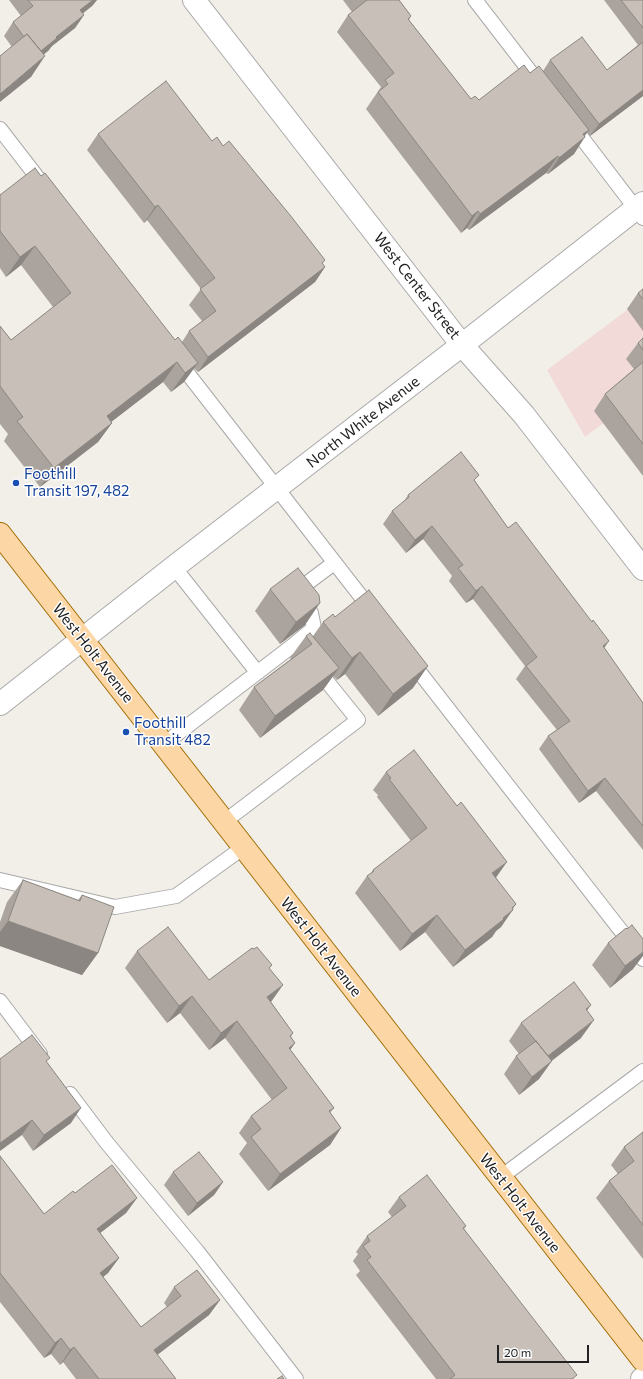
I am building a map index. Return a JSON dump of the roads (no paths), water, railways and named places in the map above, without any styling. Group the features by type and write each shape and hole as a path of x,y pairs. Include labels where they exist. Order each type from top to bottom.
{"main road":[{"name":"West Holt Avenue","path":"0,534 643,1360"}],"street":[{"name":"West Center Street","path":"194,0 462,345 524,415 643,569"},
{"name":"North White Avenue","path":"0,704 174,567 462,345 641,210"}],"lane":[{"path":"475,0 548,95"},
{"path":"562,114 641,210"},
{"path":"0,129 53,199"},
{"path":"170,350 383,626"},
{"path":"164,744 314,628 311,613 298,590 334,563"},
{"path":"174,567 257,672"},
{"path":"224,822 358,720 296,643"},
{"path":"403,651 643,959"},
{"path":"0,880 115,907 176,896 244,847"},
{"path":"0,1001 47,1063"},
{"path":"501,1177 643,1071"},
{"path":"61,1081 108,1143 197,1251 296,1379"}],"place":[{"name":"Foothill Transit 197, 482","path":"16,483"},
{"name":"Foothill Transit 482","path":"126,732"}]}
